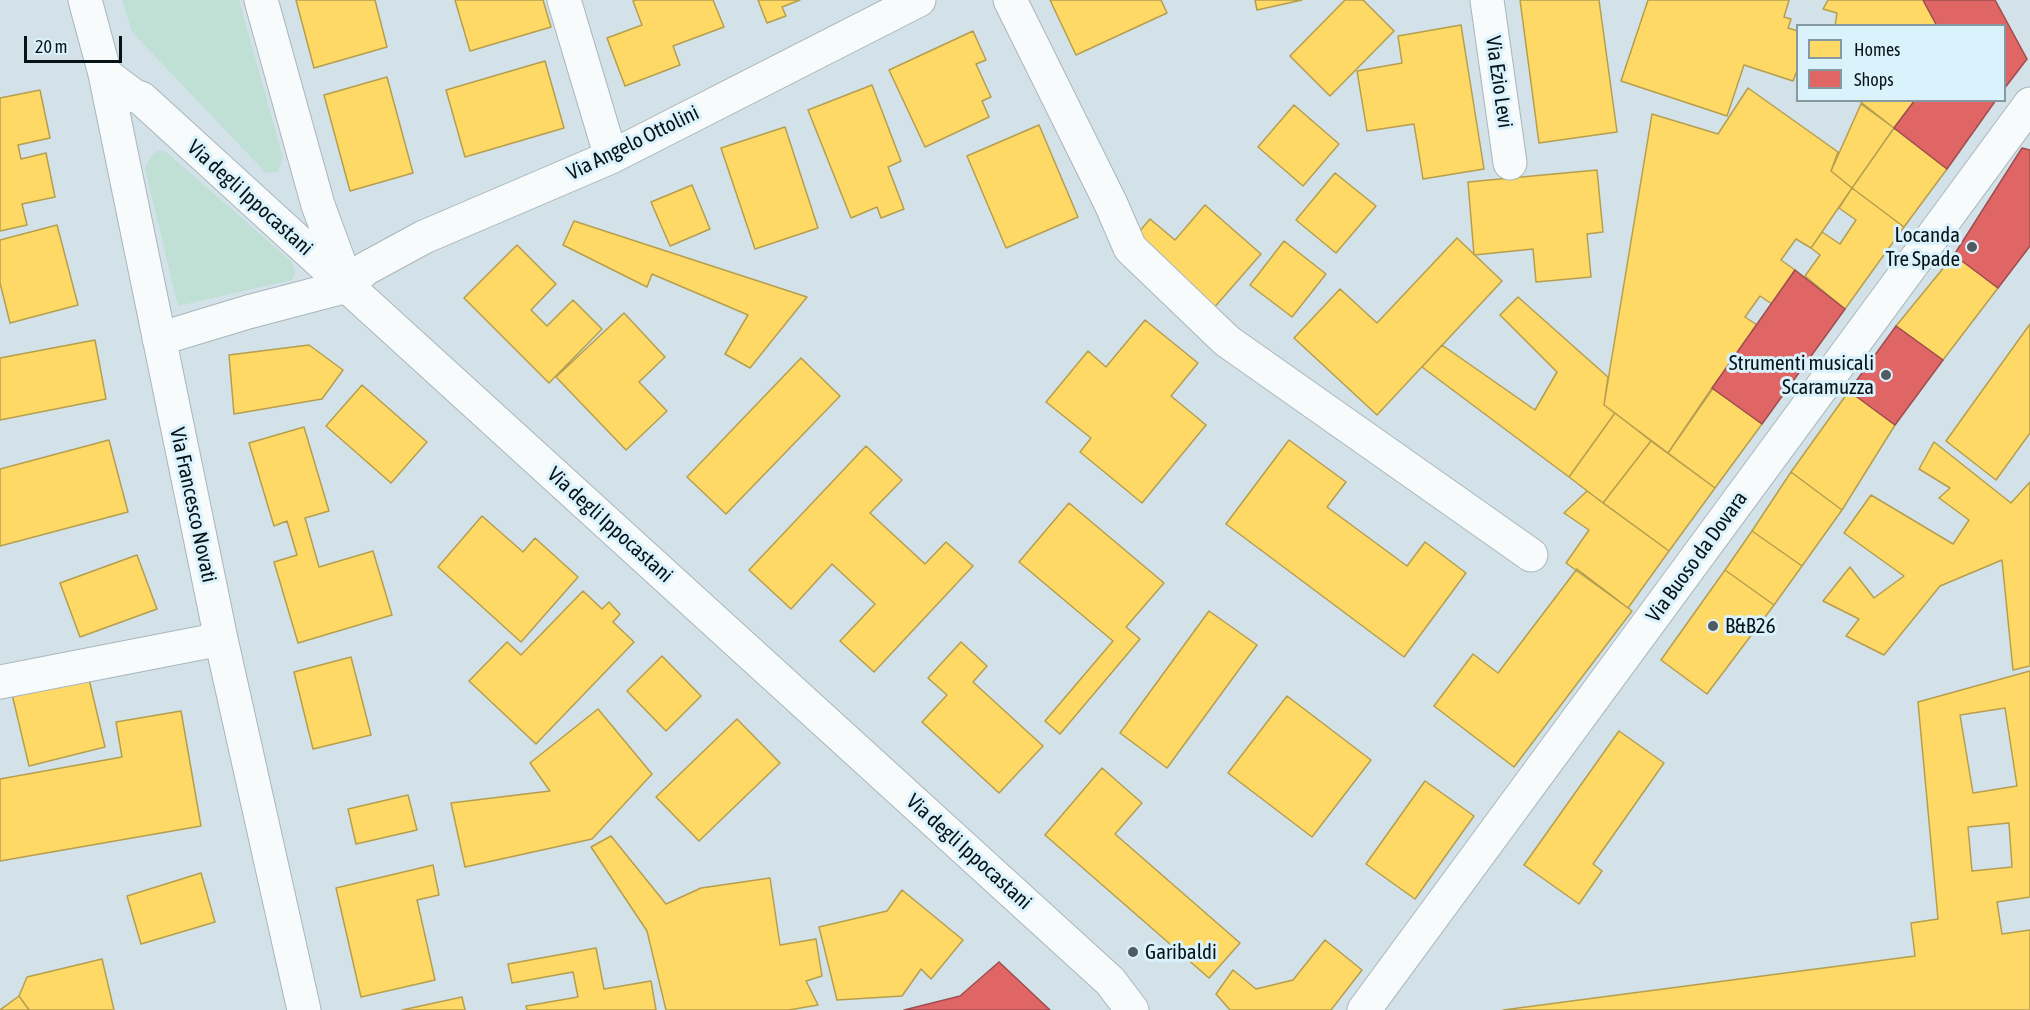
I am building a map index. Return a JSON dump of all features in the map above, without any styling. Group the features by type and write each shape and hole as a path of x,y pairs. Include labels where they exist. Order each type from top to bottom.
{"street":[{"name":"Via Francesco Novati","path":"85,0 105,74 220,639 304,1010"},
{"path":"159,339 248,312 348,286 318,205 261,0"},
{"path":"564,0 611,157"},
{"name":"Via Angelo Ottolini","path":"348,286 365,269 424,237 611,157 873,11 919,0"},
{"path":"1010,0 1111,204 1130,248 1227,341 1531,555"},
{"name":"Via Ezio Levi","path":"1487,0 1510,163"},
{"name":"Via degli Ippocastani","path":"105,74 134,96 141,98 348,286 1110,981 1132,1010"},
{"name":"Via Buoso da Dovara","path":"1365,1010 2030,104"},
{"path":"0,682 220,639"},
{"name":"Via degli Ippocastani","path":"1110,981 1159,1010"}],"green space":[{"path":"122,0 239,0 283,158 278,172 266,173 132,32"},
{"path":"157,151 165,151 292,262 295,272 292,280 178,306 145,169 149,159"}],"building: Homes":[{"path":"296,0 375,0 387,47 314,68"},
{"path":"455,0 543,0 551,27 470,51"},
{"path":"713,0 724,27 673,46 680,65 625,86 607,38 642,25 633,1"},
{"path":"758,0 800,0 782,7 786,16 767,23"},
{"path":"1050,0 1161,0 1167,13 1076,55"},
{"path":"1255,0 1302,0 1257,10"},
{"path":"1345,0 1363,0 1394,31 1330,96 1290,56"},
{"path":"1520,0 1599,0 1617,132 1539,143"},
{"path":"1648,0 1789,0 1784,17 1791,19 1788,28 1796,30 1796,73 1793,81 1744,65 1727,116 1621,81"},
{"path":"1828,0 1923,0 1936,24 1835,24 1837,13 1823,9"},
{"path":"1461,25 1484,169 1423,179 1414,124 1367,131 1357,71 1402,63 1398,36"},
{"path":"973,31 986,60 976,64 991,97 982,101 989,117 925,147 889,70"},
{"path":"545,61 564,128 465,157 446,90"},
{"path":"387,77 413,173 350,191 324,95"},
{"path":"872,85 901,161 888,167 904,209 881,218 877,207 851,218 808,110"},
{"path":"1748,88 1838,152 1831,171 1852,188 1811,248 1796,239 1781,260 1795,270 1772,304 1760,296 1745,317 1757,325 1668,453 1604,405 1652,114 1718,134"},
{"path":"40,90 50,138 18,145 21,159 46,153 55,197 22,204 27,225 0,231 0,98"},
{"path":"1861,102 1914,102 1894,128"},
{"path":"1861,104 1894,128 1852,188 1831,171"},
{"path":"1294,105 1339,144 1303,186 1258,147"},
{"path":"1039,125 1078,217 1006,248 967,156"},
{"path":"785,127 818,228 755,249 721,148"},
{"path":"1894,128 1947,169 1904,227 1852,188"},
{"path":"1597,170 1603,232 1587,234 1591,277 1536,282 1533,249 1474,255 1468,182"},
{"path":"1335,173 1376,206 1336,253 1296,220"},
{"path":"692,185 710,229 670,246 651,202"},
{"path":"1852,188 1904,227 1845,309 1805,276 1820,255 1811,248 1822,232 1840,244 1856,220 1839,208"},
{"path":"1205,205 1261,254 1212,310 1132,240 1150,219 1175,240"},
{"path":"574,221 807,297 750,368 725,354 748,315 652,274 647,287 563,245"},
{"path":"57,225 78,305 10,323 0,283 0,240"},
{"path":"1457,238 1502,281 1377,415 1294,338 1340,289 1377,323"},
{"path":"1284,241 1326,274 1292,317 1250,285"},
{"path":"517,245 556,284 531,310 547,326 573,300 602,329 549,383 464,298"},
{"path":"1954,255 1998,288 1943,360 1896,326"},
{"path":"1518,297 1608,377 1604,405 1615,413 1569,477 1422,367 1442,345 1535,410 1557,372 1500,315"},
{"path":"624,313 665,357 639,382 667,411 626,450 556,377"},
{"path":"1145,320 1198,363 1171,396 1206,425 1142,503 1080,452 1091,438 1046,402 1088,351 1106,367"},
{"path":"2030,324 2030,433 1996,480 1946,441"},
{"path":"95,340 106,399 0,420 0,358"},
{"path":"309,345 343,370 322,399 234,414 229,355"},
{"path":"801,358 840,396 726,514 687,477"},
{"path":"362,385 427,442 391,483 326,426"},
{"path":"1712,388 1762,424 1715,488 1668,453"},
{"path":"1849,391 1895,425 1842,510 1791,472"},
{"path":"1615,413 1651,441 1603,503 1569,477"},
{"path":"304,427 329,511 305,518 319,567 373,551 392,615 298,643 274,562 297,555 287,521 274,526 249,443"},
{"path":"109,440 128,512 0,546 0,469"},
{"path":"1289,440 1346,482 1327,507 1407,566 1425,542 1466,573 1404,657 1226,524"},
{"path":"1651,441 1715,488 1669,551 1603,503"},
{"path":"1934,442 2011,503 2030,482 2030,666 2013,670 2002,560 1940,586 1884,655 1846,636 1859,619 1823,601 1850,567 1874,598 1904,576 1844,533 1871,495 1953,544 1969,520 1939,498 1950,488 1919,469"},
{"path":"866,446 902,480 870,513 925,564 946,542 973,566 874,672 840,641 875,604 832,564 791,609 749,570"},
{"path":"1791,472 1842,510 1802,566 1752,531"},
{"path":"1587,491 1669,551 1628,608 1566,563 1589,530 1564,513"},
{"path":"1069,503 1164,583 1126,627 1140,639 1060,734 1045,721 1113,641 1019,562"},
{"path":"482,516 523,552 535,538 578,577 521,642 438,567"},
{"path":"1752,531 1802,566 1774,605 1725,570"},
{"path":"137,555 157,609 80,637 60,583"},
{"path":"1577,569 1632,611 1514,767 1434,706 1473,654 1498,673"},
{"path":"1725,570 1774,605 1707,694 1661,660"},
{"path":"583,591 602,609 609,602 620,614 613,622 634,642 536,744 469,681 507,642 521,655"},
{"path":"1209,611 1257,645 1167,768 1120,733"},
{"path":"961,642 987,666 973,682 1043,746 999,793 922,722 947,695 928,678"},
{"path":"662,656 701,696 666,731 627,691"},
{"path":"351,657 371,735 313,749 294,672"},
{"path":"2030,671 2030,897 1997,902 2002,934 2030,930 2030,1010 1503,1010 1915,956 1911,923 1938,919 1918,702","holes":["2005,708 2017,786 1973,793 1960,715","2009,823 2012,867 1972,871 1968,827"]},
{"path":"88,675 105,747 29,766 12,694"},
{"path":"1287,696 1371,760 1312,837 1228,773"},
{"path":"598,709 652,774 592,839 465,867 451,803 550,791 530,763"},
{"path":"181,711 201,826 0,861 0,779 122,757 116,722"},
{"path":"737,719 780,763 699,841 656,797"},
{"path":"1619,731 1664,763 1593,864 1602,871 1579,904 1524,865"},
{"path":"1102,768 1142,803 1115,834 1240,943 1209,978 1045,835"},
{"path":"1425,781 1474,816 1415,899 1366,864"},
{"path":"408,795 417,830 356,844 348,809"},
{"path":"611,836 666,904 701,888 770,878 780,945 816,939 822,976 806,981 818,1005 789,1010 666,1010 647,931 591,847"},
{"path":"433,865 439,895 417,900 435,980 361,997 336,888"},
{"path":"201,873 215,922 141,944 127,896"},
{"path":"902,890 963,940 931,979 921,969 902,996 837,1000 819,927 887,911"},
{"path":"1325,940 1362,970 1331,1010 1230,1010 1216,994 1233,970 1256,989 1293,980"},
{"path":"596,948 604,989 651,981 656,1010 527,1010 526,1006 578,997 573,972 512,983 508,964"},
{"path":"102,959 114,1010 29,1010 19,996 27,977"},
{"path":"19,996 29,1010 0,1010"},
{"path":"462,997 465,1010 402,1010"}],"building: Shops":[{"path":"1923,0 1995,0 2027,59 2006,86 2006,24 1936,24"},
{"path":"1914,102 1995,102 1947,169 1894,128"},
{"path":"2022,148 2030,150 2030,246 1998,288 1954,255"},
{"path":"1795,270 1845,309 1762,424 1712,388"},
{"path":"1896,326 1943,360 1895,425 1849,391"},
{"path":"999,962 1050,1010 904,1010 960,996"}],"place":[{"name":"Locanda Tre Spade","path":"1972,247"},
{"name":"Strumenti musicali Scaramuzza","path":"1886,375"},
{"name":"B&B26","path":"1713,626"},
{"name":"Garibaldi","path":"1133,952"}]}
